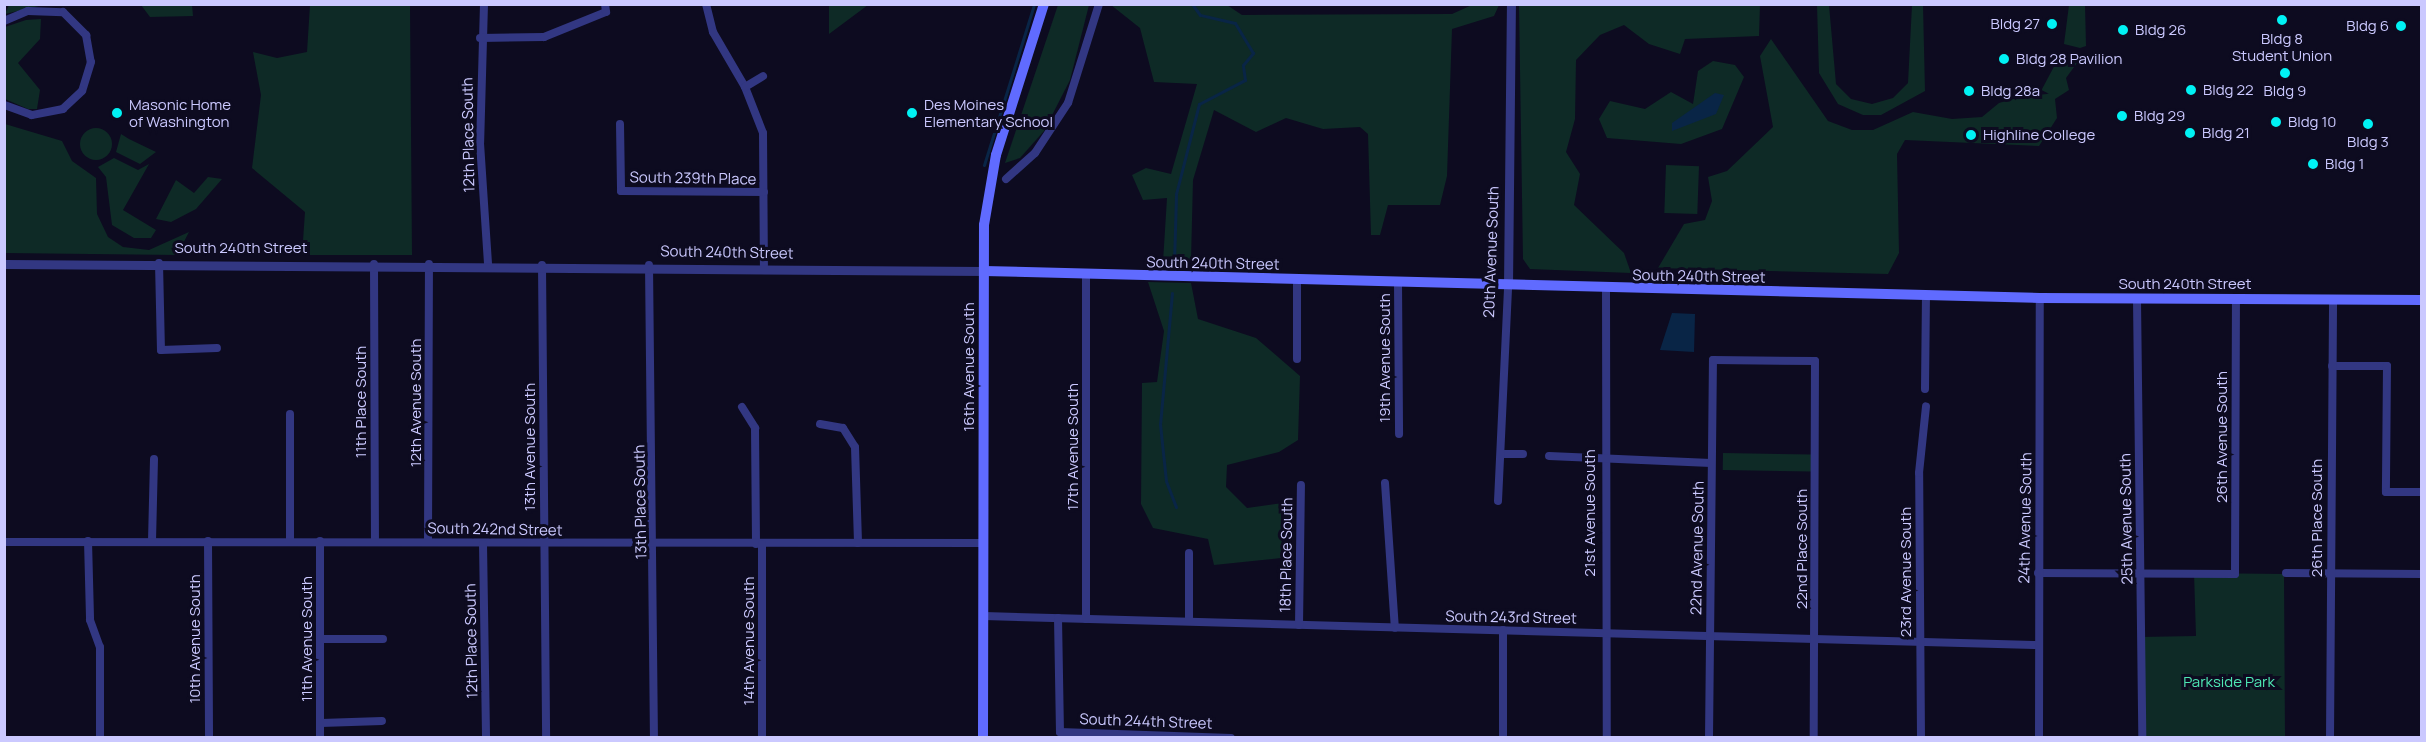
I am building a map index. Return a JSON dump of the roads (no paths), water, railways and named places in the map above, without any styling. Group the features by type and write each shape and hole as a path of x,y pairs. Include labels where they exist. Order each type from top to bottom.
{"main road":[{"name":"16th Avenue South","path":"983,738 984,271 989,183 1044,4"},
{"name":"South 240th Street","path":"984,271 1926,296 2137,300 2421,300"}],"street":[{"name":"12th Place South","path":"484,4 480,38 488,264"},
{"path":"706,4 713,32 745,87 763,134 764,267"},
{"path":"1006,179 1035,153 1068,103 1099,4"},
{"name":"20th Avenue South","path":"1498,501 1508,285 1511,4"},
{"path":"480,38 544,38 605,8"},
{"path":"4,21 36,10 69,15 86,35 91,62 82,91 63,109 32,115 4,105"},
{"path":"745,87 763,76"},
{"name":"South 239th Place","path":"620,124 621,191 764,192"},
{"path":"159,263 161,350 218,348"},
{"name":"South 240th Street","path":"4,264 649,265 984,271"},
{"name":"11th Place South","path":"374,264 375,540"},
{"name":"12th Avenue South","path":"428,541 429,264"},
{"name":"13th Avenue South","path":"542,265 546,738"},
{"name":"13th Place South","path":"649,265 654,544 654,738"},
{"name":"17th Avenue South","path":"1086,275 1086,618"},
{"path":"1297,280 1297,360"},
{"name":"19th Avenue South","path":"1398,282 1399,434"},
{"name":"21st Avenue South","path":"1606,289 1603,457 1607,738"},
{"path":"1925,389 1926,296"},
{"name":"24th Avenue South","path":"2039,738 2037,645 2040,298"},
{"name":"26th Avenue South","path":"2140,573 2235,574 2235,299"},
{"name":"25th Avenue South","path":"2137,300 2142,738"},
{"name":"26th Place South","path":"2330,738 2332,300"},
{"name":"22nd Avenue South","path":"1709,738 1713,360 1815,361"},
{"name":"22nd Place South","path":"1814,738 1815,361"},
{"path":"2332,366 2387,366 2386,492 2421,492"},
{"name":"23rd Avenue South","path":"1921,738 1919,473 1926,406"},
{"name":"14th Avenue South","path":"742,407 755,428 762,738"},
{"path":"290,414 290,541"},
{"path":"820,424 843,428 855,447 858,543"},
{"path":"1501,454 1523,454"},
{"path":"1549,456 1711,463"},
{"path":"152,541 154,459"},
{"path":"1385,483 1395,628"},
{"name":"18th Place South","path":"1299,625 1301,485"},
{"name":"South 242nd Street","path":"4,542 375,540 483,544 984,543"},
{"path":"88,541 90,620 100,647 100,738"},
{"name":"10th Avenue South","path":"208,541 209,738"},
{"name":"11th Avenue South","path":"320,541 320,738"},
{"name":"12th Place South","path":"483,544 486,738"},
{"path":"1189,554 1190,621"},
{"path":"2038,573 2140,573"},
{"path":"2286,573 2421,574"},
{"name":"South 243rd Street","path":"984,616 2037,645"},
{"name":"South 244th Street","path":"1058,618 1060,732 1231,738"},
{"path":"1503,630 1503,738"},
{"path":"321,639 383,639"},
{"path":"321,723 382,721"}],"water":[{"path":"1715,93 1724,95 1716,114 1672,131 1672,123"},
{"path":"1672,313 1695,314 1694,352 1660,350"}],"waterway":[{"path":"984,165 1034,4"},
{"path":"1174,263 1176,194 1199,104 1245,80 1243,65 1253,53 1235,23 1200,15 1192,4"},
{"path":"1172,293 1160,424 1166,481 1176,507"}],"place":[{"name":"Bldg 8 Student Union","path":"2282,20"},
{"name":"Bldg 27","path":"2052,24"},
{"name":"Bldg 6","path":"2401,26"},
{"name":"Bldg 26","path":"2123,30"},
{"name":"Bldg 28 Pavilion","path":"2004,59"},
{"name":"Bldg 9","path":"2285,73"},
{"name":"Bldg 22","path":"2191,90"},
{"name":"Bldg 28a","path":"1969,91"},
{"name":"Masonic Home of Washington","path":"117,113"},
{"name":"Des Moines Elementary School","path":"912,113"},
{"name":"Bldg 29","path":"2122,116"},
{"name":"Bldg 10","path":"2276,122"},
{"name":"Bldg 3","path":"2368,124"},
{"name":"Bldg 21","path":"2190,133"},
{"name":"Highline College","path":"1971,135"},
{"name":"Bldg 1","path":"2313,164"}],"park label":[{"name":"Parkside Park","path":"2229,682"}]}
